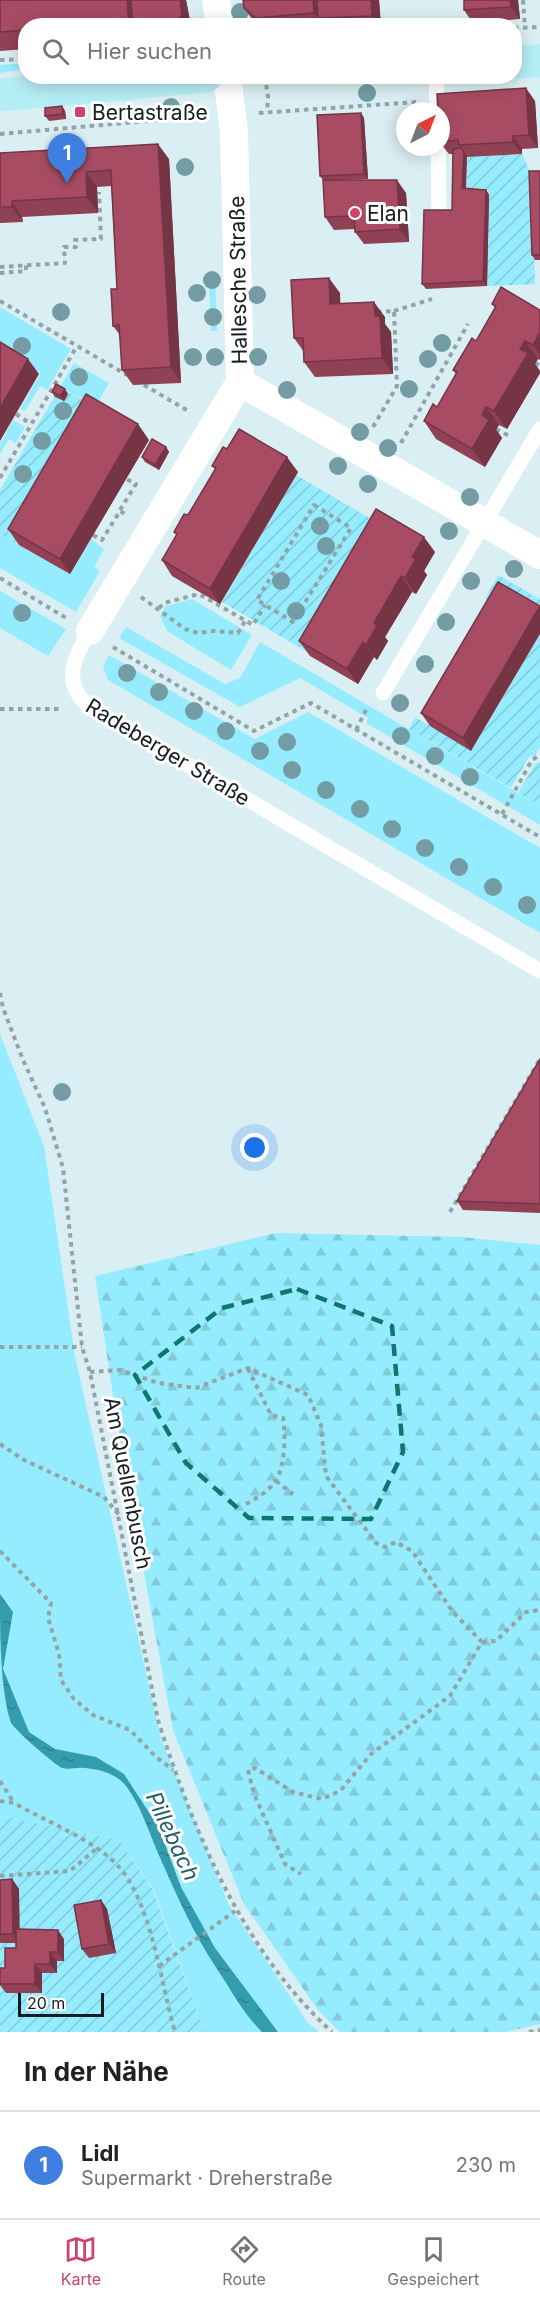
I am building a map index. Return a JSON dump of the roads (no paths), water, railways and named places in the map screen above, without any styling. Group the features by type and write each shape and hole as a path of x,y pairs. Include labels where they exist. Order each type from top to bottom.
{"main road":[{"path":"522,61 540,60"},
{"path":"0,95 119,84"}],"street":[{"path":"216,0 219,18"},
{"name":"Hallesche Straße","path":"228,84 234,131 240,382 540,555"},
{"name":"Radeberger Straße","path":"90,631 240,382"}],"lane":[{"path":"436,84 437,102"},
{"path":"438,156 439,211"},
{"path":"383,693 540,429"},
{"name":"Radeberger Straße","path":"90,631 75,656 73,679 80,700 540,971"}],"water":[{"path":"0,1594 13,1612 3,1669 29,1732 55,1749 96,1757 124,1774 159,1828 181,1887 215,1948 278,2032 262,2032 254,2024 209,1956 187,1916 141,1812 126,1786 118,1778 102,1771 62,1768 11,1723 3,1678"}],"place":[{"name":"Bertastraße","path":"80,112"},
{"name":"Lidl","path":"67,183"},
{"name":"Elan","path":"355,213"}],"water label":[{"name":"Pillebach","path":"173,1836"}]}
